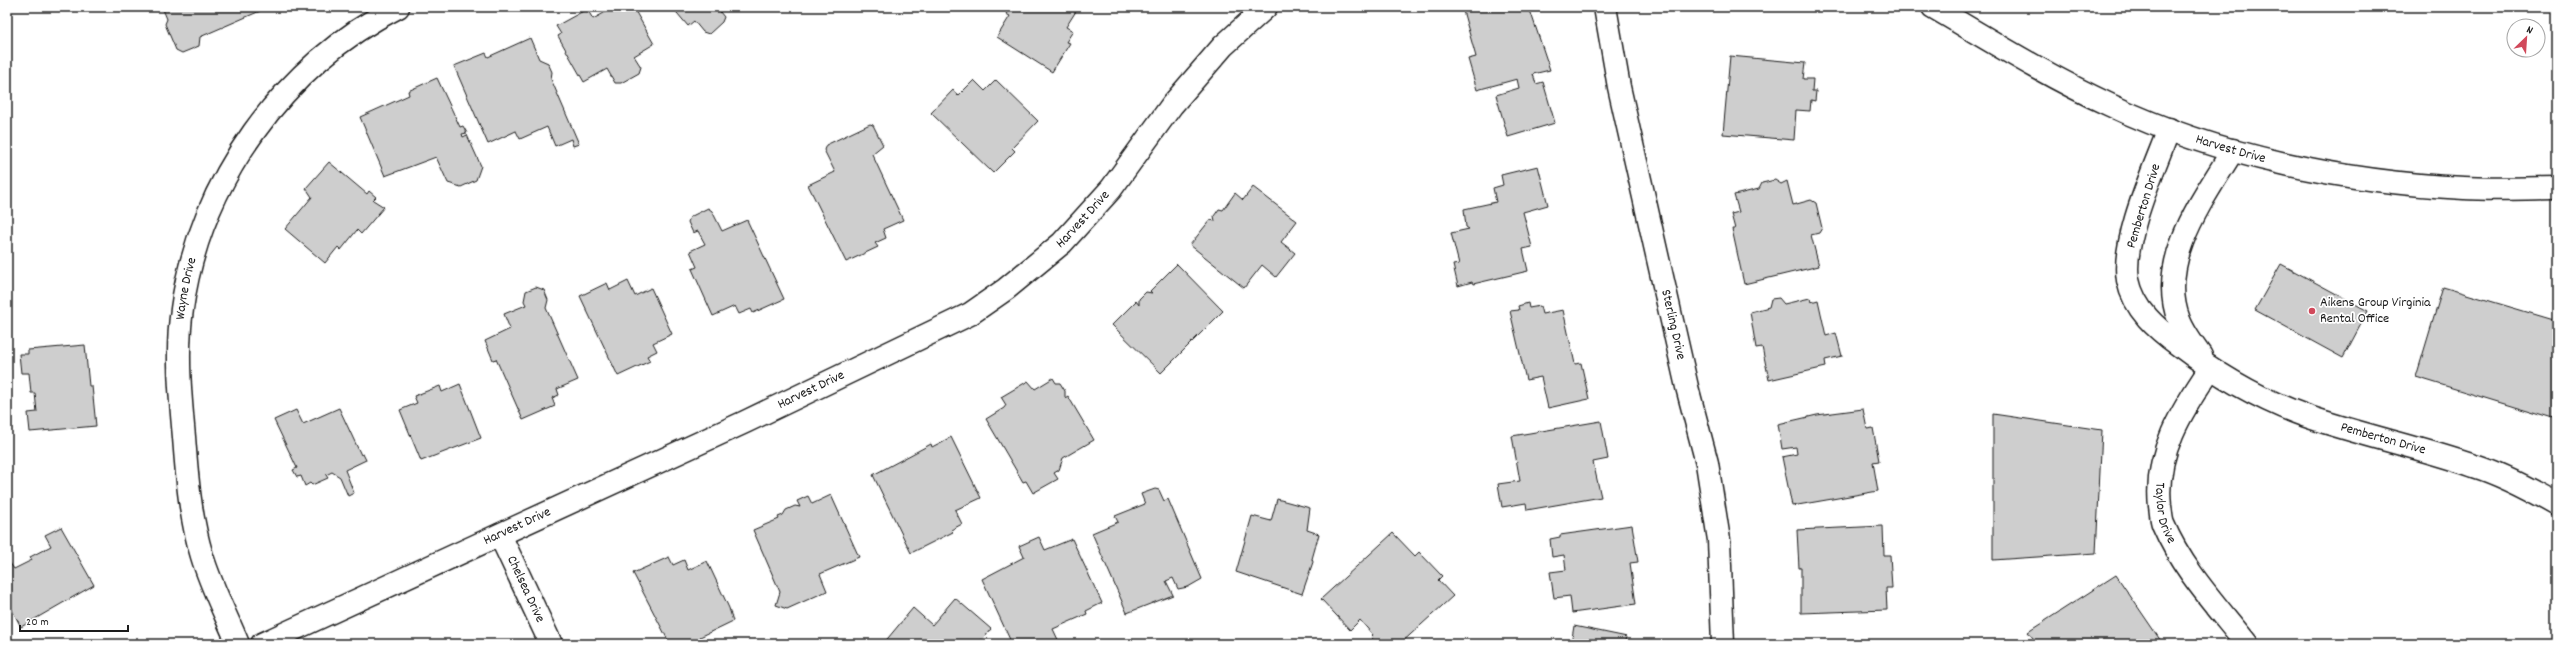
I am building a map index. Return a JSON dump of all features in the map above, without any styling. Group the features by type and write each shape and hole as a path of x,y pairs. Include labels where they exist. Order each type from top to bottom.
{"street":[{"name":"Harvest Drive","path":"262,644 500,536 745,422 970,314 1006,289 1062,243 1111,189 1172,105 1223,46 1266,7"},
{"name":"Sterling Drive","path":"1605,7 1622,103 1687,387 1706,463 1718,540 1723,644"},
{"name":"Harvest Drive","path":"1933,7 2028,62 2111,106 2170,129 2233,150 2292,165 2390,181 2464,188 2557,188"},
{"name":"Wayne Drive","path":"238,644 202,557 192,515 178,370 182,308 196,243 212,202 230,166 251,136 302,77 337,46 383,10"},
{"name":"Pemberton Drive","path":"2170,129 2132,236 2128,260 2128,280 2137,306 2150,321 2210,369 2263,397 2306,415 2475,466 2532,490 2557,505"},
{"name":"Pemberton Drive","path":"2210,369 2179,320 2173,296 2175,269 2182,241 2197,209 2233,150"},
{"name":"Taylor Drive","path":"2210,369 2176,425 2164,456 2158,490 2162,522 2181,559 2246,644"},
{"name":"Chelsea Drive","path":"500,536 551,644"}],"building":[{"path":"162,7 259,7 260,11 200,37 199,46 182,53 176,50 165,24 167,19"},
{"path":"615,7 633,7 654,44 634,56 641,67 639,73 621,83 615,83 607,69 584,82 558,36 561,34 556,26 587,9 593,19"},
{"path":"672,7 726,7 720,12 724,17 722,22 709,34 703,32 694,21 688,26"},
{"path":"1010,7 1078,8 1066,27 1073,31 1066,42 1070,43 1052,72 997,37 1010,16 1006,14"},
{"path":"1462,7 1529,7 1550,70 1533,74 1536,84 1543,82 1555,123 1508,137 1496,95 1519,88 1517,79 1477,90 1468,59 1476,57"},
{"path":"530,38 539,59 548,63 552,72 551,79 579,144 573,146 571,139 555,146 547,127 520,139 516,131 488,144 454,66 486,53 488,57"},
{"path":"1730,56 1805,63 1803,79 1813,79 1812,91 1816,91 1815,101 1811,100 1810,111 1796,110 1794,140 1723,134"},
{"path":"437,78 460,127 463,126 467,133 462,134 463,137 467,135 481,166 476,180 461,187 448,183 436,157 385,176 360,117 409,95 408,91"},
{"path":"974,80 985,91 996,80 1038,121 1012,148 1015,151 993,173 931,113 953,90 958,96"},
{"path":"870,124 873,125 883,145 872,154 903,220 883,229 886,238 875,243 878,247 846,262 808,185 835,172 824,150 826,145"},
{"path":"329,162 367,194 369,191 376,197 373,200 384,207 361,234 357,230 341,250 338,247 325,263 285,229 312,197 306,188"},
{"path":"1538,166 1548,205 1523,212 1532,247 1523,249 1528,271 1458,286 1453,265 1459,264 1451,233 1469,229 1466,227 1464,209 1496,202 1493,188 1503,185 1501,175"},
{"path":"1775,180 1781,184 1787,181 1793,205 1811,200 1816,203 1822,228 1819,233 1811,235 1819,266 1744,284 1732,229 1735,229 1731,214 1739,212 1734,195 1759,189 1762,183"},
{"path":"1253,187 1297,221 1281,242 1295,253 1276,277 1262,265 1244,288 1190,245 1210,220 1215,221 1214,216 1219,209 1223,210 1235,193 1243,200"},
{"path":"708,208 712,211 722,231 747,220 784,299 753,313 751,309 739,314 735,306 713,316 692,269 697,267 690,251 705,244 698,231 693,233 688,222 690,217"},
{"path":"1177,264 1223,311 1161,373 1112,325 1136,301 1139,305 1139,299 1146,292 1152,293 1150,291"},
{"name":"Aikens Group Virginia Rental Office","path":"2281,264 2368,311 2343,358 2255,310"},
{"path":"628,281 635,296 651,288 672,334 653,343 657,351 647,356 650,361 618,376 580,296 607,283 610,290"},
{"path":"536,287 544,290 548,300 546,308 578,380 557,389 559,395 552,398 555,406 523,420 496,359 493,360 485,341 510,329 504,314 526,305 524,301 526,291"},
{"path":"2443,287 2557,321 2557,420 2416,377"},
{"path":"1779,298 1784,304 1810,298 1811,302 1818,300 1826,336 1836,333 1842,356 1825,360 1826,367 1769,380 1762,347 1756,348 1750,312 1769,307 1771,299"},
{"path":"1528,303 1529,308 1540,306 1542,314 1563,310 1575,364 1581,363 1589,399 1548,408 1541,377 1526,380 1510,311 1519,310 1518,306"},
{"path":"85,345 89,386 92,386 96,426 30,432 28,413 37,412 35,393 31,393 29,373 21,373 19,354 28,354 28,350"},
{"path":"1053,378 1056,383 1060,383 1065,391 1065,398 1068,396 1094,440 1063,458 1059,470 1054,473 1058,479 1033,493 1026,481 1023,482 986,419 1004,408 1006,405 1001,397 1028,381 1035,389"},
{"path":"460,384 481,438 421,461 400,410 417,403 414,396 440,386 442,392"},
{"path":"339,408 361,455 363,454 366,460 345,470 354,493 348,496 340,477 332,472 326,475 328,478 312,485 310,483 305,486 301,476 297,477 293,470 297,468 274,420 296,410 303,424"},
{"path":"1863,409 1867,429 1873,428 1879,461 1873,462 1878,491 1792,506 1782,457 1797,454 1796,447 1782,449 1778,424 1817,415"},
{"path":"1993,414 2102,430 2096,553 1993,560"},
{"path":"1601,421 1608,459 1593,462 1601,497 1527,510 1526,503 1502,507 1498,484 1520,481 1512,436"},
{"path":"951,437 981,498 955,510 962,524 951,530 953,532 911,553 873,475 931,444 932,447"},
{"path":"1155,489 1159,490 1164,501 1168,499 1202,579 1188,587 1178,589 1173,578 1166,581 1173,595 1127,613 1092,533 1118,522 1115,516 1145,504 1141,494"},
{"path":"831,495 859,557 820,574 827,591 787,609 776,605 780,592 753,530 779,519 778,517 783,515 786,510 795,506 800,507 797,501 808,496 812,504"},
{"path":"1277,499 1310,508 1307,530 1319,534 1312,559 1313,562 1302,594 1236,572 1252,516 1271,521"},
{"path":"1632,525 1638,562 1630,563 1636,604 1572,613 1570,596 1554,598 1550,572 1566,570 1564,555 1552,557 1550,539 1560,537 1560,535"},
{"path":"1883,526 1884,555 1890,555 1892,588 1886,588 1887,610 1801,613 1801,568 1799,568 1797,530"},
{"path":"61,527 94,585 21,627 7,600 7,559 14,569 32,560 30,557 51,546 45,535"},
{"path":"1393,533 1415,556 1419,552 1442,576 1438,580 1453,596 1400,644 1377,644 1371,637 1373,635 1360,620 1350,630 1321,599"},
{"path":"1039,537 1045,550 1072,539 1102,603 1086,611 1087,614 1053,629 1060,644 1012,644 982,579 1024,557 1019,546"},
{"path":"669,557 673,565 684,560 688,570 707,561 729,608 733,621 700,637 702,641 696,644 670,644 633,573"},
{"path":"2116,575 2163,644 2038,644 2028,632"},
{"path":"955,598 991,629 978,644 883,644 913,608 932,625"},
{"path":"1574,626 1627,637 1625,644 1571,644"}],"place":[{"name":"Aikens Group Virginia Rental Office","path":"2312,311"}]}
